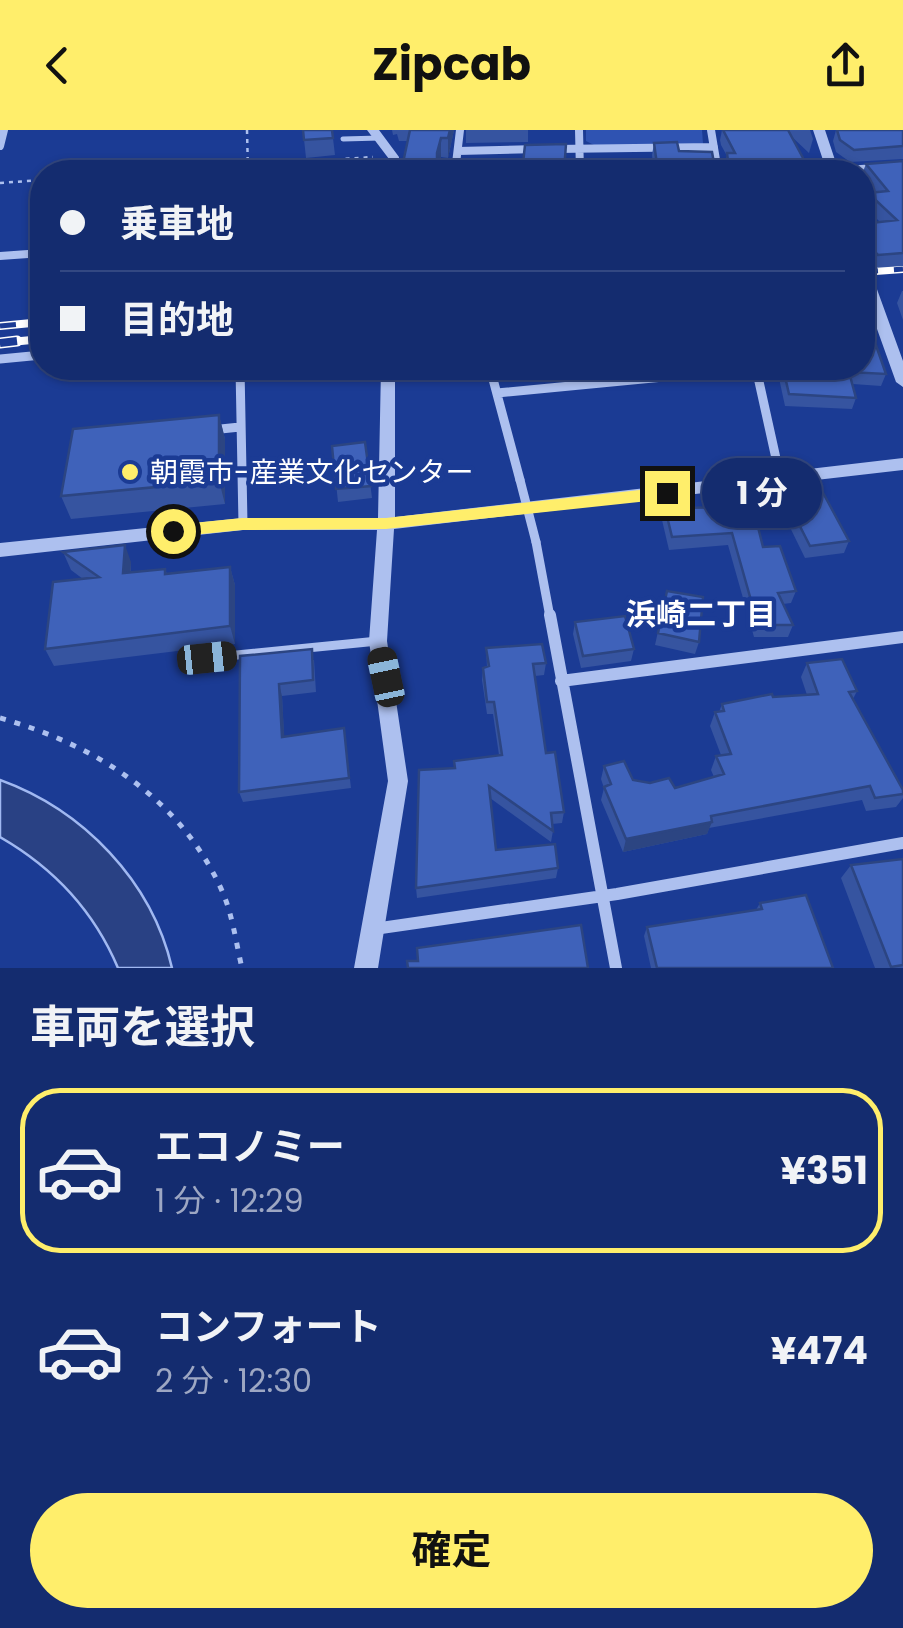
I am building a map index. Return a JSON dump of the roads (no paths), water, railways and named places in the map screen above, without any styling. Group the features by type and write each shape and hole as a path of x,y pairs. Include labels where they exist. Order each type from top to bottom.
{"street":[{"path":"0,146 4,130"},
{"path":"457,160 460,130"},
{"path":"579,130 580,160"},
{"path":"711,130 716,160"},
{"path":"819,130 829,160"},
{"path":"376,134 393,160"},
{"path":"458,151 714,147"},
{"path":"875,168 903,166"},
{"path":"0,256 30,254"},
{"path":"875,298 897,351 903,382"},
{"path":"0,359 30,356"},
{"path":"240,380 242,524"},
{"path":"366,968 398,781 378,641 386,524 388,380"},
{"path":"493,380 536,542 616,968"},
{"path":"497,393 632,380"},
{"path":"759,380 781,481"},
{"path":"202,431 240,427"},
{"path":"0,550 242,524 386,524 903,464"},
{"path":"561,682 903,636"},
{"path":"373,930 603,896 903,843"}],"lane":[{"path":"343,139 376,134"},
{"path":"207,658 378,641"}],"railway":[{"path":"875,271 903,269"},
{"path":"0,326 30,323"},
{"path":"17,341 0,343 30,340"}],"place":[{"name":"朝霞市-産業文化センター","path":"130,472"}],"district":[{"name":"浜崎二丁目","path":"701,614"}]}
